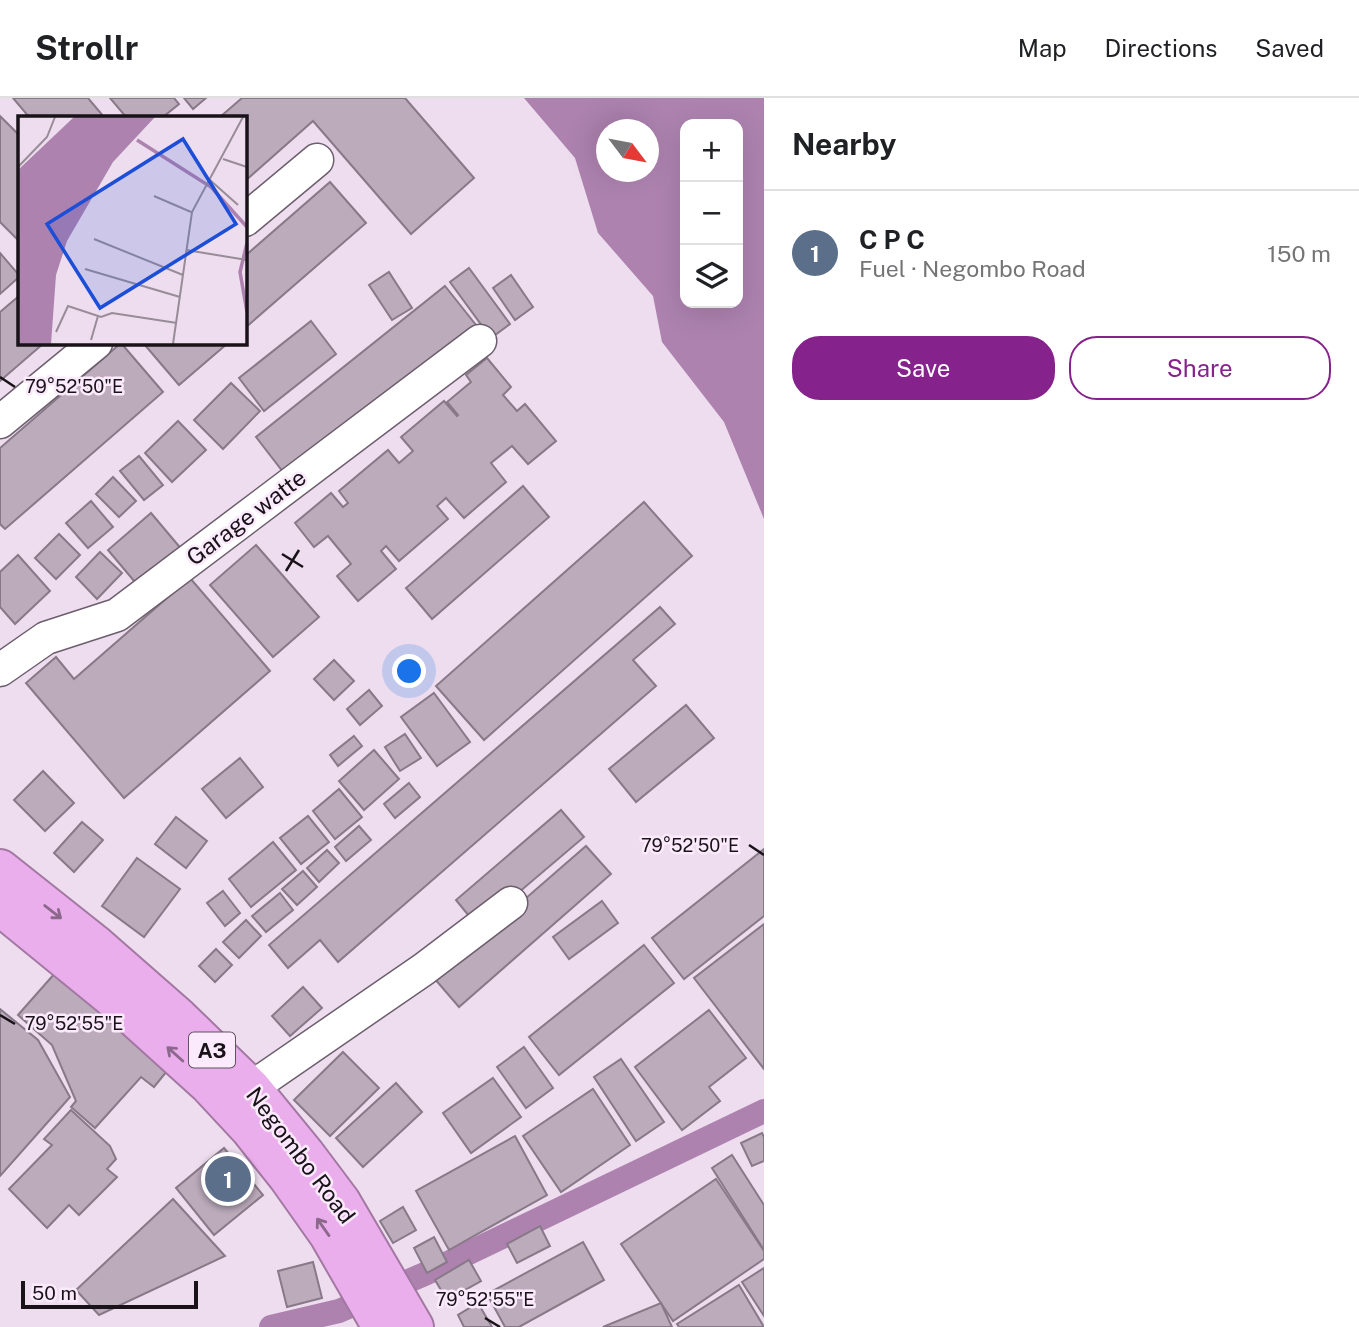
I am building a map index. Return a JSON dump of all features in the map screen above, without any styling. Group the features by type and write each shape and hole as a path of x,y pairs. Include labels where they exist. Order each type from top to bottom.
{"highway":[{"name":"Negombo Road","path":"0,869 97,946 178,1017 251,1088 341,1202 370,1278 396,1324"},
{"name":"Negombo Road","path":"0,906 114,999 217,1094 250,1129 329,1235 370,1278"}],"street":[{"path":"247,218 317,160"},
{"name":"Garage watte","path":"0,670 46,638 117,615 480,341"},
{"path":"0,422 94,345"},
{"path":"251,1088 424,969 511,903"}],"shaded area":[{"path":"524,98 764,98 764,519 724,422 662,342 653,296 598,233 575,158"}],"building":[{"path":"13,98 88,98 103,116 28,116"},
{"path":"110,98 174,98 179,104 164,116 125,116"},
{"path":"184,98 206,98 193,109"},
{"path":"242,98 405,98 474,178 411,234 313,121 247,179 247,116 221,116"},
{"path":"0,116 18,134 18,240 0,222"},
{"path":"330,182 366,223 247,326 247,254"},
{"path":"0,253 18,274 18,278 0,294"},
{"path":"469,268 510,324 491,338 450,282"},
{"path":"389,272 412,308 392,320 369,285"},
{"path":"511,275 533,307 515,320 493,288"},
{"path":"445,286 476,325 287,477 256,437"},
{"path":"18,297 18,345 42,345 0,381 0,312"},
{"path":"311,321 336,354 264,411 239,378"},
{"path":"119,345 123,345 163,392 5,529 0,524 0,448"},
{"path":"145,345 226,345 179,385"},
{"path":"487,358 511,387 503,395 517,411 525,404 556,441 528,464 512,446 491,463 506,482 464,518 446,498 437,506 448,519 399,561 386,546 381,551 396,569 358,601 337,576 351,564 328,536 314,547 295,523 331,493 343,507 348,503 339,491 388,450 399,463 413,451 401,437 444,401 457,416 447,402 471,382 466,375"},
{"path":"231,383 260,411 223,449 194,420"},
{"path":"178,421 206,450 172,482 145,453"},
{"path":"139,456 163,485 144,500 120,471"},
{"path":"113,477 136,501 119,517 96,494"},
{"path":"523,486 549,517 432,619 406,588"},
{"path":"91,501 113,527 88,548 66,523"},
{"path":"644,502 692,556 484,740 436,686"},
{"path":"151,513 183,551 140,588 108,550"},
{"path":"59,534 80,555 56,579 35,558"},
{"path":"256,545 319,617 273,657 210,585"},
{"path":"100,552 122,573 97,599 76,577"},
{"path":"18,555 50,591 15,624 0,607 0,572"},
{"path":"190,578 270,671 124,798 26,683 56,657 74,679"},
{"path":"660,607 675,624 633,660 656,686 338,962 320,940 288,968 269,945"},
{"path":"334,660 354,681 334,700 314,679"},
{"path":"369,690 382,706 360,725 347,709"},
{"path":"434,693 470,742 437,766 401,717"},
{"path":"686,705 714,738 636,802 609,769"},
{"path":"405,734 421,758 400,771 385,747"},
{"path":"354,736 362,746 338,766 330,755"},
{"path":"374,750 399,779 364,810 339,781"},
{"path":"240,758 263,787 226,818 202,789"},
{"path":"43,771 74,803 45,831 14,800"},
{"path":"409,783 420,797 395,818 384,804"},
{"path":"339,789 362,817 335,839 313,811"},
{"path":"561,810 584,837 478,927 456,900"},
{"path":"308,816 329,842 301,864 280,838"},
{"path":"176,817 207,841 186,868 155,844"},
{"path":"82,822 103,840 74,872 54,853"},
{"path":"359,826 371,840 346,861 335,847"},
{"path":"273,842 296,870 251,907 229,879"},
{"path":"586,846 611,874 459,1007 434,978"},
{"path":"764,849 764,916 684,979 652,938"},
{"path":"327,850 339,863 319,882 307,868"},
{"path":"137,858 180,889 144,937 102,906"},
{"path":"303,871 317,887 297,905 282,889"},
{"path":"223,891 240,913 225,926 207,903"},
{"path":"280,893 293,910 266,932 252,916"},
{"path":"602,901 618,923 569,959 553,937"},
{"path":"246,920 261,936 239,958 223,942"},
{"path":"764,924 764,1069 694,978"},
{"path":"644,945 674,983 559,1075 529,1037"},
{"path":"216,949 232,965 215,982 199,966"},
{"path":"63,964 171,1066 154,1087 141,1077 95,1128 71,1107 76,1101 52,1045 18,1015"},
{"path":"303,987 322,1008 290,1036 272,1016"},
{"path":"0,1009 38,1040 70,1097 0,1176"},
{"path":"709,1010 746,1058 709,1087 720,1101 682,1130 635,1067"},
{"path":"524,1047 553,1088 526,1108 497,1067"},
{"path":"343,1052 379,1088 330,1136 294,1100"},
{"path":"621,1059 664,1122 636,1141 594,1077"},
{"path":"493,1078 521,1117 471,1153 443,1113"},
{"path":"396,1083 422,1112 363,1167 336,1138"},
{"path":"593,1089 630,1145 561,1192 523,1136"},
{"path":"71,1110 110,1146 116,1159 107,1169 117,1177 79,1215 69,1205 47,1228 9,1189 52,1145 44,1139"},
{"path":"762,1133 764,1161 752,1166 741,1143"},
{"path":"515,1136 547,1195 449,1250 416,1191"},
{"path":"224,1148 263,1195 214,1235 176,1188"},
{"path":"732,1155 764,1205 764,1250 712,1168"},
{"path":"716,1179 764,1251 764,1259 673,1321 621,1244"},
{"path":"173,1199 225,1256 99,1315 76,1290"},
{"path":"403,1207 416,1230 393,1243 380,1221"},
{"path":"540,1226 550,1246 517,1263 507,1244"},
{"path":"434,1237 447,1262 427,1273 414,1248"},
{"path":"583,1242 604,1280 519,1327 505,1327 487,1294"},
{"path":"469,1260 481,1281 447,1300 435,1280"},
{"path":"313,1262 322,1298 287,1307 278,1271"},
{"path":"764,1268 764,1316 742,1282"},
{"path":"739,1285 764,1327 679,1327 677,1324"},
{"path":"478,1303 492,1327 464,1327 458,1315"},
{"path":"661,1303 672,1327 603,1327"}],"waterway":[{"path":"271,1327 339,1311 427,1273 764,1111"}],"place":[{"name":"C P C","path":"228,1179"}]}
